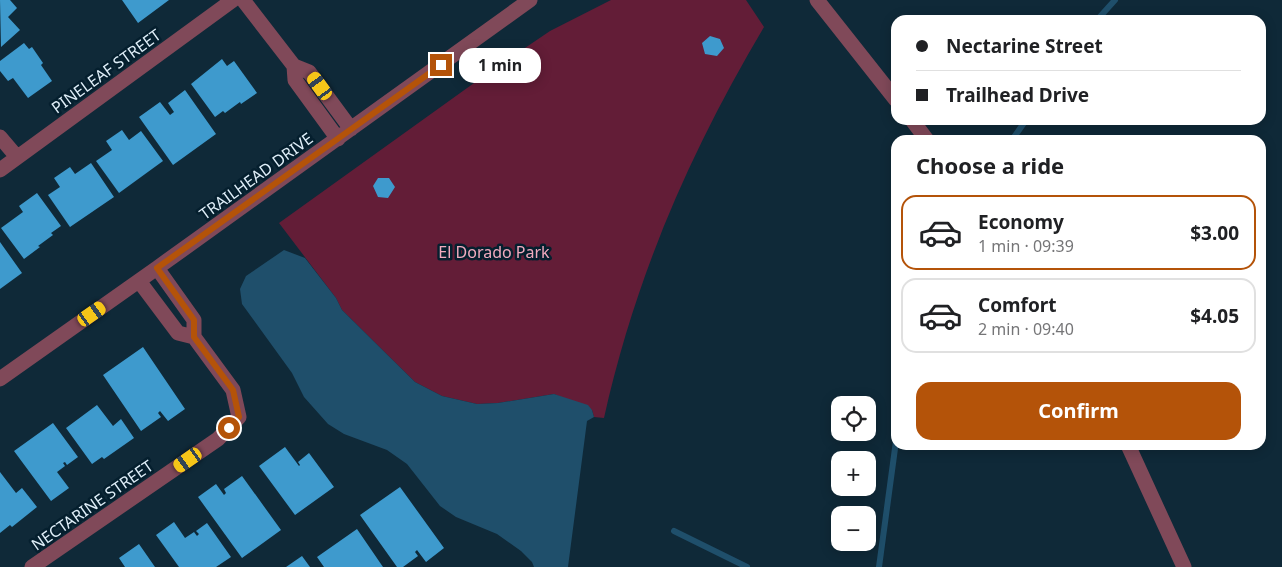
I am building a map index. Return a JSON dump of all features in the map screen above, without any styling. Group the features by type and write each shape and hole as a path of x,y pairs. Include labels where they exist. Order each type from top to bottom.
{"street":[{"name":"PINELEAF STREET","path":"0,170 233,0"},
{"path":"243,0 294,66 309,72 351,130"},
{"name":"TRAILHEAD DRIVE","path":"0,379 351,130 530,0"},
{"path":"817,0 831,6 891,93"},
{"path":"294,66 295,80 338,139"},
{"path":"916,125 924,135"},
{"path":"0,137 17,157"},
{"name":"NECTARINE STREET","path":"32,567 218,439 239,417 233,390 194,337 194,320 157,268"},
{"name":"NECTARINE STREET","path":"139,281 178,333 194,337"},
{"path":"1130,450 1184,567"}],"green space":[{"name":"El Dorado Park","path":"611,0 746,0 764,27 712,121 668,216 632,314 604,418 594,417 592,410 554,394 498,403 477,404 442,396 415,382 342,310 336,298 279,223 488,73 550,31"}],"water":[{"path":"284,250 305,258 336,298 342,310 415,382 442,396 477,404 498,403 554,394 588,405 594,417 587,421 568,567 534,567 532,562 521,551 497,534 456,517 440,506 407,464 387,450 344,434 328,424 304,397 292,373 242,304 240,289 246,276"}],"building":[{"path":"0,0 10,0 17,8 8,17 20,30 1,47"},
{"path":"122,0 169,0 138,23"},
{"path":"710,36 720,39 724,48 717,56 705,54 702,43"},
{"path":"24,43 29,49 32,47 52,81 28,98 13,78 8,81 0,71 0,61"},
{"path":"222,59 227,66 234,61 257,93 241,104 240,102 225,113 223,111 215,117 191,84"},
{"path":"185,90 216,134 173,165 139,117 160,102 170,115 174,112 168,103"},
{"path":"122,130 129,140 141,131 163,161 119,193 96,161 112,150 106,141"},
{"path":"91,163 114,197 70,227 48,195 60,187 54,178 70,167 75,174"},
{"path":"378,178 389,178 395,187 388,198 378,197 373,186"},
{"path":"37,193 61,226 51,233 53,235 38,246 40,247 24,259 1,228 23,212 19,206"},
{"path":"0,242 22,273 0,289"},
{"path":"143,347 185,409 168,421 160,411 158,413 161,417 141,431 103,375"},
{"path":"97,405 113,426 121,419 134,438 104,459 102,457 92,464 66,428"},
{"path":"53,423 78,457 67,465 65,462 63,463 65,466 57,472 69,488 51,501 14,451"},
{"path":"285,447 299,466 298,462 309,453 334,487 295,515 259,466"},
{"path":"0,472 16,493 22,488 37,507 12,527 10,525 0,533"},
{"path":"242,476 281,530 242,558 198,497 216,484 224,495 226,493 224,489"},
{"path":"400,487 444,548 426,562 417,550 415,552 418,556 403,567 397,567 360,515"},
{"path":"174,522 185,538 194,532 197,536 199,534 196,531 207,523 231,557 216,567 179,567 156,535"},
{"path":"357,529 383,567 324,567 317,557"},
{"path":"139,544 155,567 125,567 119,558"},
{"path":"302,556 310,567 286,567"}],"waterway":[{"path":"1102,15 1115,0"},
{"path":"1016,135 1022,125"},
{"path":"879,567 895,450"},
{"path":"674,531 747,567"}],"route":[{"path":"229,428 239,417 233,390 194,337 194,320 157,268 441,65"}]}
